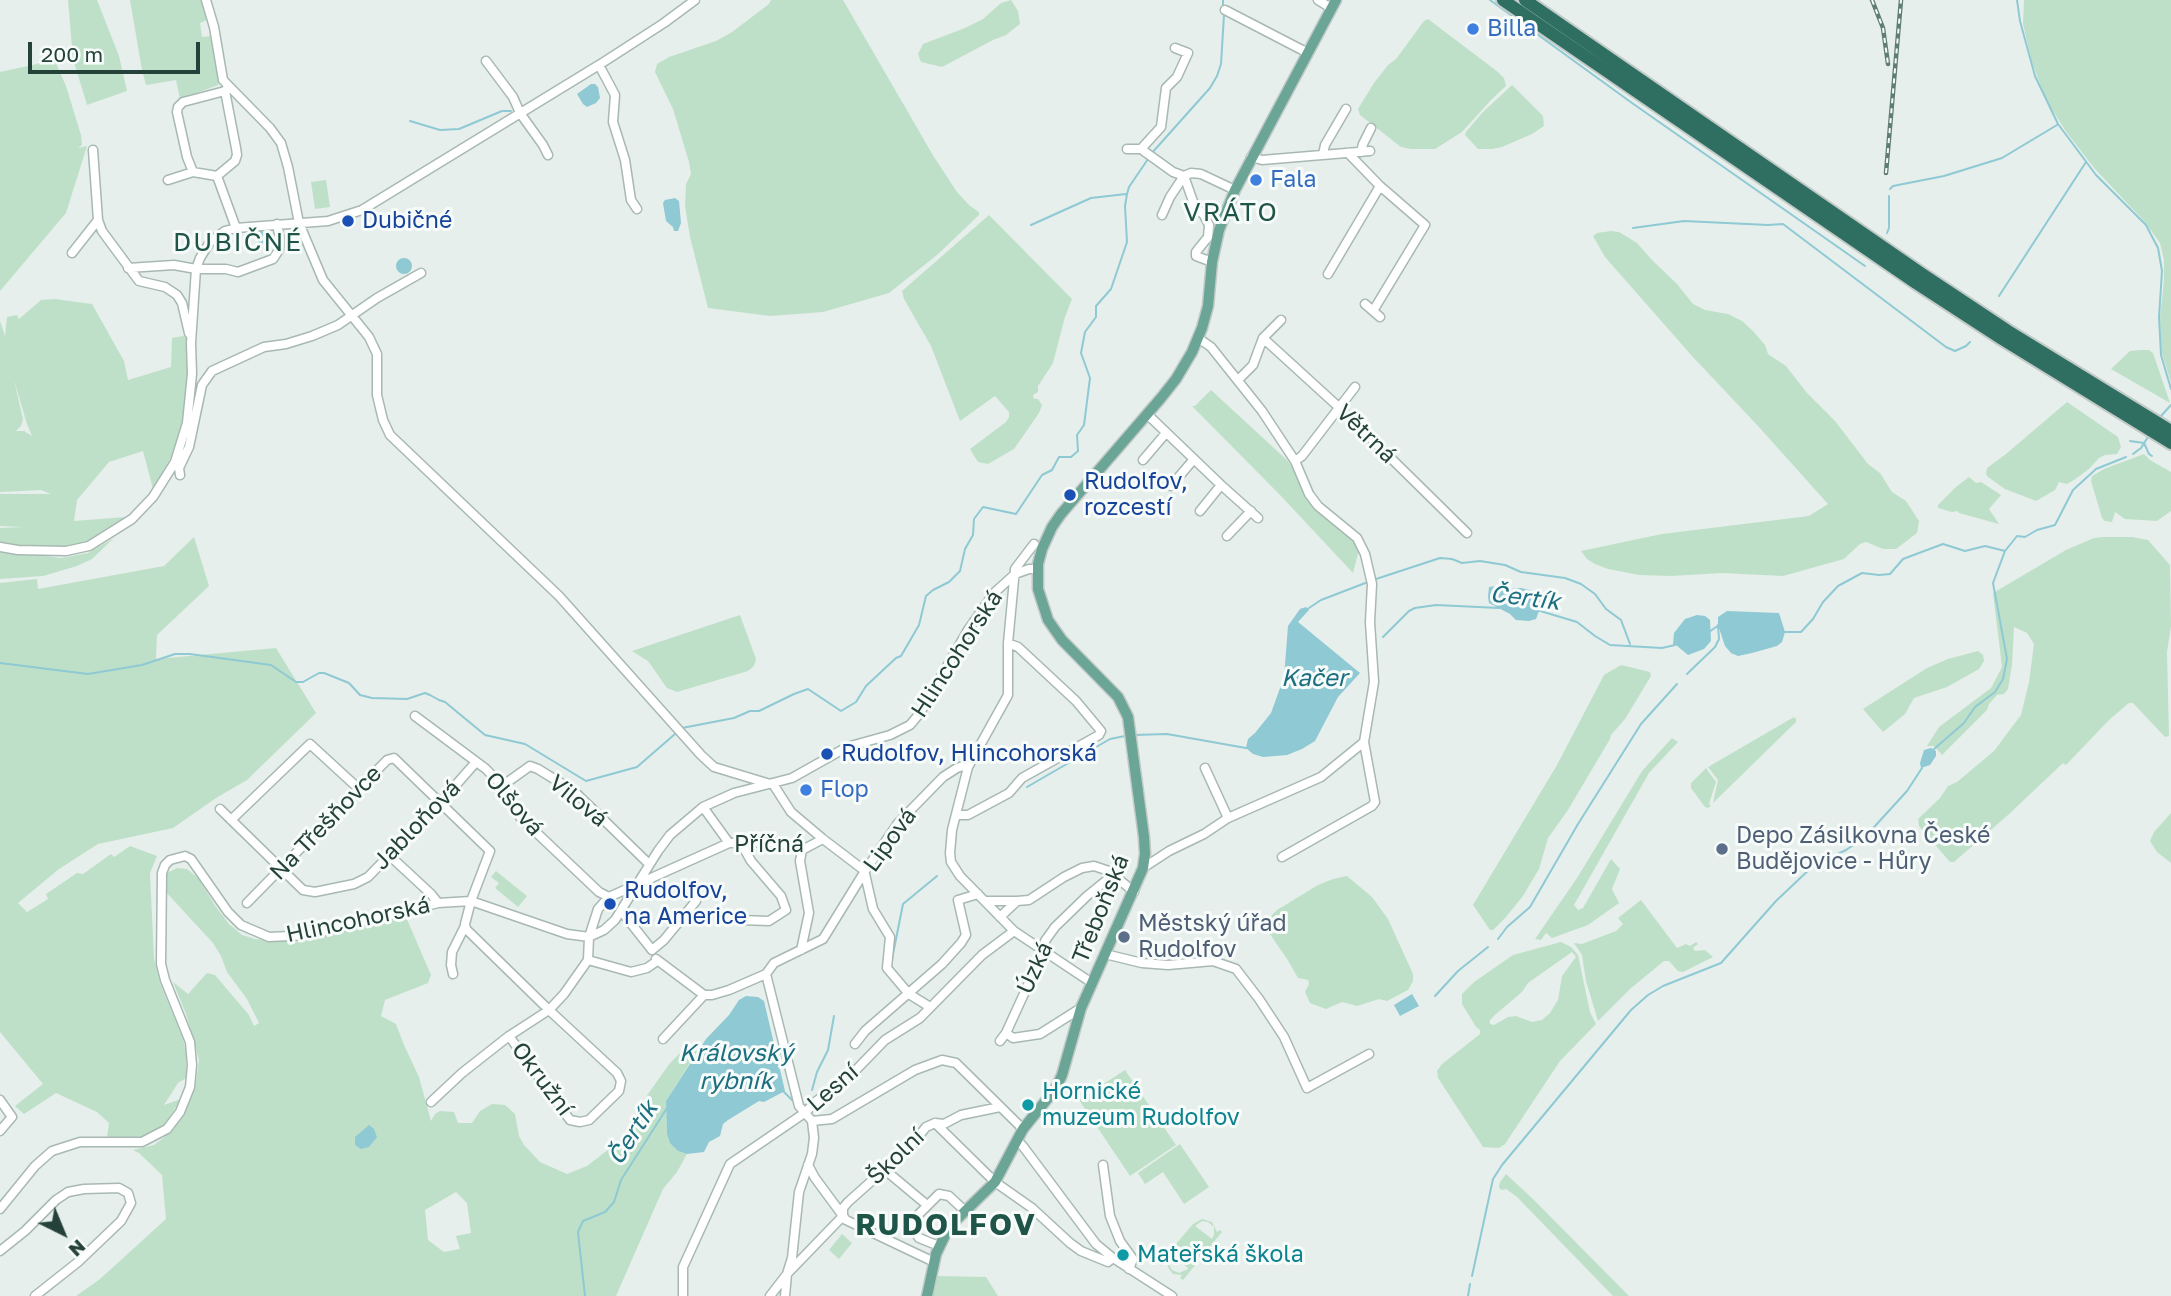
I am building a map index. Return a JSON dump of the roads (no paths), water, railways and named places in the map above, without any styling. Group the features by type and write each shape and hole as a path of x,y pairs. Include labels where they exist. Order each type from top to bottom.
{"highway":[{"path":"1503,0 1916,283 2002,339 2163,430 2171,443"},
{"path":"1525,0 1922,274 2143,419"}],"main road":[{"path":"1038,569 1045,541 1061,513 1176,379 1198,338 1208,306 1212,262 1219,230 1235,190 1334,4"},
{"name":"Třeboňská","path":"927,1296 939,1246 949,1228 995,1182 1023,1129 1056,1088 1091,983 1143,868 1144,846 1132,734 1125,707 1052,627 1040,597 1038,569"}],"street":[{"path":"168,180 193,172 218,176 235,162 237,155 227,89 206,0"},
{"path":"0,547 66,551 89,546 132,519 153,497 175,462 187,422 192,374 191,343 196,269 209,242 225,231 236,228 328,221 362,210 599,65 695,0"},
{"path":"1318,0 1334,4"},
{"path":"1225,10 1308,53"},
{"path":"1147,154 1161,127 1166,88 1177,77 1188,53 1175,48"},
{"path":"486,61 513,97 520,113 548,155"},
{"path":"599,65 615,95 613,122 625,160 631,201 638,209"},
{"path":"193,172 178,107 183,102 227,89"},
{"path":"227,89 270,128 281,144 299,223 323,281 369,337 377,354 377,395 390,435 559,596 701,755 714,766 773,784 791,812 864,871 873,909 890,937 887,968 909,994 930,1007"},
{"path":"1322,154 1346,109"},
{"path":"1251,157 1262,160 1364,151 1371,128"},
{"path":"1127,149 1147,154 1163,167 1184,176 1195,207 1204,215 1209,225 1208,237 1196,252 1196,256 1212,262"},
{"path":"93,150 98,220 102,231 139,281 165,287 177,295 182,303 191,343"},
{"path":"1348,153 1380,186 1425,225 1373,311"},
{"path":"1162,215 1184,176 1191,173 1201,174 1235,190"},
{"path":"218,176 236,228"},
{"path":"1328,274 1380,186"},
{"path":"72,253 98,220"},
{"path":"128,268 174,265 238,272 273,259 281,240 277,224"},
{"path":"180,475 179,468 189,447 202,385 212,372 264,347 286,344 338,325 377,298 421,273"},
{"path":"1365,304 1380,317"},
{"path":"1238,380 1256,360 1263,338 1281,320"},
{"path":"1198,338 1211,346 1262,411 1295,461 1309,494 1318,506 1357,538 1365,554 1371,580 1370,622 1374,682 1364,742 1375,797 1372,806 1282,857"},
{"name":"Větrná","path":"1263,338 1467,533"},
{"path":"190,384 202,385"},
{"path":"1295,461 1302,456 1355,387"},
{"path":"1147,414 1258,518"},
{"path":"1143,460 1166,433"},
{"path":"1171,486 1194,459"},
{"path":"1200,511 1221,485"},
{"path":"1227,537 1251,511"},
{"name":"Hlincohorská","path":"1015,574 1018,563 1034,544"},
{"name":"Hlincohorská","path":"0,1209 35,1166 52,1151 80,1142 142,1142 167,1129 180,1112 190,1087 192,1065 190,1042 161,964 162,873 165,864 170,860 185,856 191,859 228,912 241,925 270,937 309,935 438,903 471,901 568,934 589,937 604,930 622,912 649,864 670,835 703,807 734,793 792,778 847,747 890,735 910,725 920,713 980,612 998,589 1015,574 1038,569"},
{"path":"1015,574 1008,643 1008,695 968,767 950,843 951,862 960,876 1014,931 1091,983"},
{"path":"956,815 968,815 1009,793 1022,778 1099,735 1101,731 1076,701 1018,647 1008,643"},
{"name":"Olšová","path":"415,716 476,762 502,786 520,817 599,892 609,898"},
{"path":"1143,868 1228,818 1321,778 1364,742"},
{"path":"232,820 310,744 359,789"},
{"name":"Na Třešňovce","path":"247,903 387,761 394,758 489,851 471,901"},
{"name":"Jabloňová","path":"220,809 303,890 315,892 361,882 440,803 476,762"},
{"name":"Vilová","path":"502,786 530,766 538,769 575,792 649,864"},
{"name":"Lipová","path":"704,995 729,990 765,974 774,962 816,945 828,934 864,871 898,823 943,777 957,768 968,767"},
{"path":"1205,768 1228,818"},
{"path":"703,807 729,843"},
{"name":"Příčná","path":"639,885 729,843 776,842 802,850 823,839"},
{"path":"736,918 769,921 786,909 780,896 751,861 741,843"},
{"path":"801,950 809,913 800,861 802,850"},
{"path":"389,855 432,894 438,903"},
{"path":"985,901 1029,900 1064,877 1094,866 1109,872 1134,892"},
{"name":"Úzká","path":"1082,1008 1040,1034 1003,1037 1044,950 1045,941 1055,927 1113,875"},
{"path":"431,1102 462,1073 509,1036 549,1010 588,960 589,937 598,909 609,898 639,885"},
{"path":"855,1044 880,1016 942,964 966,935 958,900 978,894"},
{"path":"453,974 452,952 465,926 471,901"},
{"path":"652,950 664,940 695,901"},
{"path":"1000,917 1017,901"},
{"path":"622,912 652,950 657,961 704,995 663,1039"},
{"path":"465,926 549,1010"},
{"name":"Lesní","path":"683,1296 682,1267 730,1164 806,1112 885,1040 914,1022 982,955 1014,931"},
{"path":"1105,954 1155,964 1213,961 1236,969 1284,1037 1307,1088 1369,1055"},
{"path":"588,960 631,972 647,968 657,961"},
{"path":"765,974 799,1107 812,1121 814,1138 799,1192 785,1296"},
{"name":"Okružní","path":"509,1036 565,1115 574,1122 589,1120 617,1096 621,1086 620,1076 549,1010"},
{"path":"812,1121 832,1119 915,1070 942,1060 956,1063 1023,1129"},
{"path":"0,1100 12,1117 0,1131"},
{"name":"Školní","path":"770,1296 787,1274 843,1216 843,1208 848,1202 911,1146 926,1127 935,1123 944,1124 961,1115 1000,1107"},
{"path":"935,1123 995,1182 1032,1208 1070,1243 1081,1251 1111,1260 1129,1269 1172,1296"},
{"path":"1017,1141 1111,1260"},
{"path":"808,1165 846,1220 934,1262"},
{"path":"1103,1165 1110,1216 1120,1241 1133,1259 1129,1269"},
{"path":"885,1170 927,1205"},
{"path":"0,1251 68,1192 119,1188 128,1193 131,1203 121,1221 78,1262 35,1296"},
{"path":"939,1246 919,1238 912,1227 914,1219 934,1197 943,1194 965,1211"}],"water":[{"path":"591,84 598,87 600,98 587,107 577,94"},
{"path":"675,198 679,201 681,223 678,231 674,231 666,221 663,203"},
{"path":"253,230 262,230 267,236 271,246 266,252 252,234"},
{"path":"401,258 407,258 412,266 410,272 401,274 396,269 396,263"},
{"path":"1489,587 1533,591 1543,600 1536,619 1516,620 1489,603"},
{"name":"Kačer","path":"1306,607 1309,610 1298,622 1360,673 1338,697 1315,741 1287,755 1263,757 1253,754 1246,748 1248,739 1271,713 1284,677 1288,626 1300,609"},
{"path":"1727,611 1779,613 1785,632 1782,642 1752,653 1738,656 1731,653 1725,646 1718,625 1718,617"},
{"path":"1697,615 1710,620 1711,641 1704,649 1688,655 1673,645 1674,633 1685,619"},
{"path":"1931,748 1936,751 1936,756 1930,765 1921,768 1924,750"},
{"path":"1412,994 1419,1006 1400,1016 1394,1005"},
{"name":"Královský rybník","path":"746,996 758,997 764,1001 785,1091 764,1102 759,1101 728,1120 723,1124 720,1136 709,1142 704,1152 687,1154 678,1151 670,1143 667,1134 666,1101 706,1039 739,1000"},
{"path":"369,1125 377,1137 369,1147 361,1149 355,1145 355,1137"}],"waterway":[{"path":"1223,0 1223,5"},
{"path":"1490,0 1865,266"},
{"path":"2017,0 2035,76 2058,124 2096,175 2146,225 2158,248 2162,271 2159,317 2161,355 2171,389"},
{"path":"1151,154 1210,88 1217,76 1221,64 1224,15"},
{"path":"410,121 440,130 459,129 502,111 511,111"},
{"path":"1890,189 2002,158 2057,125"},
{"path":"682,728 759,711 808,689 841,711 856,702 866,686 901,656 919,625 926,596 949,582 960,571 965,549 973,535 974,519 983,507 1016,514 1042,475 1052,470 1059,457 1071,457 1078,451 1077,435 1084,425 1090,378 1081,353 1085,332 1096,317 1096,306 1111,289 1127,242 1127,194 1148,159"},
{"path":"1999,296 2086,162"},
{"path":"1031,225 1091,198 1126,194"},
{"path":"1887,233 1889,196"},
{"path":"1633,228 1684,221 1783,224 1946,347 1955,351 1970,342"},
{"name":"Čertík","path":"2160,417 2171,405"},
{"name":"Čertík","path":"2133,454 2148,437"},
{"name":"Čertík","path":"2130,441 2144,443 2152,456"},
{"name":"Čertík","path":"1784,632 1801,632 1838,586 1862,573 1890,574 1903,559 1943,544 1965,551 1985,546 2005,551 2017,536 2025,537 2055,525 2073,490 2096,469 2126,457"},
{"path":"1934,749 1964,723 1975,707 1995,692 2003,679 2007,659 1993,583 2005,551"},
{"path":"1373,580 1440,558 1462,563 1480,561 1505,565 1521,572 1565,578 1581,584 1595,594 1606,609 1621,620 1630,644"},
{"path":"1306,610 1321,600 1368,582"},
{"name":"Čertík","path":"1383,637 1415,608 1436,605 1499,608"},
{"name":"Čertík","path":"1537,610 1577,622 1610,645 1662,648 1675,645"},
{"path":"1687,674 1715,647 1719,639 1718,625"},
{"name":"Čertík","path":"1709,632 1719,625"},
{"path":"0,663 88,674 142,665 175,654 190,654 271,665 296,682 303,682 324,673 349,683 360,695 372,698 407,699 425,693 445,702 485,735 525,744 586,781 637,767 675,734"},
{"path":"1498,939 1507,927 1530,907 1641,724 1677,684"},
{"name":"Čertík","path":"1134,735 1167,734 1246,748"},
{"name":"Čertík","path":"1027,787 1110,739 1125,736"},
{"path":"1472,1276 1493,1179 1631,1010 1663,986 1721,963 1776,901 1814,865 1846,850 1865,837 1907,791 1922,768"},
{"name":"Čertík","path":"892,959 903,904 937,876"},
{"path":"1435,996 1458,971 1488,947"},
{"path":"812,1090 828,1050 834,1016"},
{"path":"784,1092 795,1101"},
{"name":"Čertík","path":"585,1296 578,1232 583,1221 605,1212 614,1202 621,1180 667,1108"},
{"path":"1468,1296 1470,1284"}],"railway":[{"path":"1872,0 1883,28 1888,64"},
{"path":"1886,173 1901,0"}],"place":[{"name":"Billa","path":"1473,29"},
{"name":"Fala","path":"1256,180"},
{"name":"Dubičné","path":"348,221"},
{"name":"Rudolfov, rozcestí","path":"1070,495"},
{"name":"Rudolfov, Hlincohorská","path":"827,754"},
{"name":"Flop","path":"806,790"},
{"name":"Depo Zásilkovna České Budějovice - Hůry","path":"1722,849"},
{"name":"Rudolfov, na Americe","path":"610,904"},
{"name":"Městský úřad Rudolfov","path":"1124,937"},
{"name":"Hornické muzeum Rudolfov","path":"1028,1105"},
{"name":"Mateřská škola","path":"1123,1255"}],"district":[{"name":"VRÁTO","path":"1231,213"},
{"name":"DUBIČNÉ","path":"238,243"},
{"name":"RUDOLFOV","path":"946,1225"}]}
